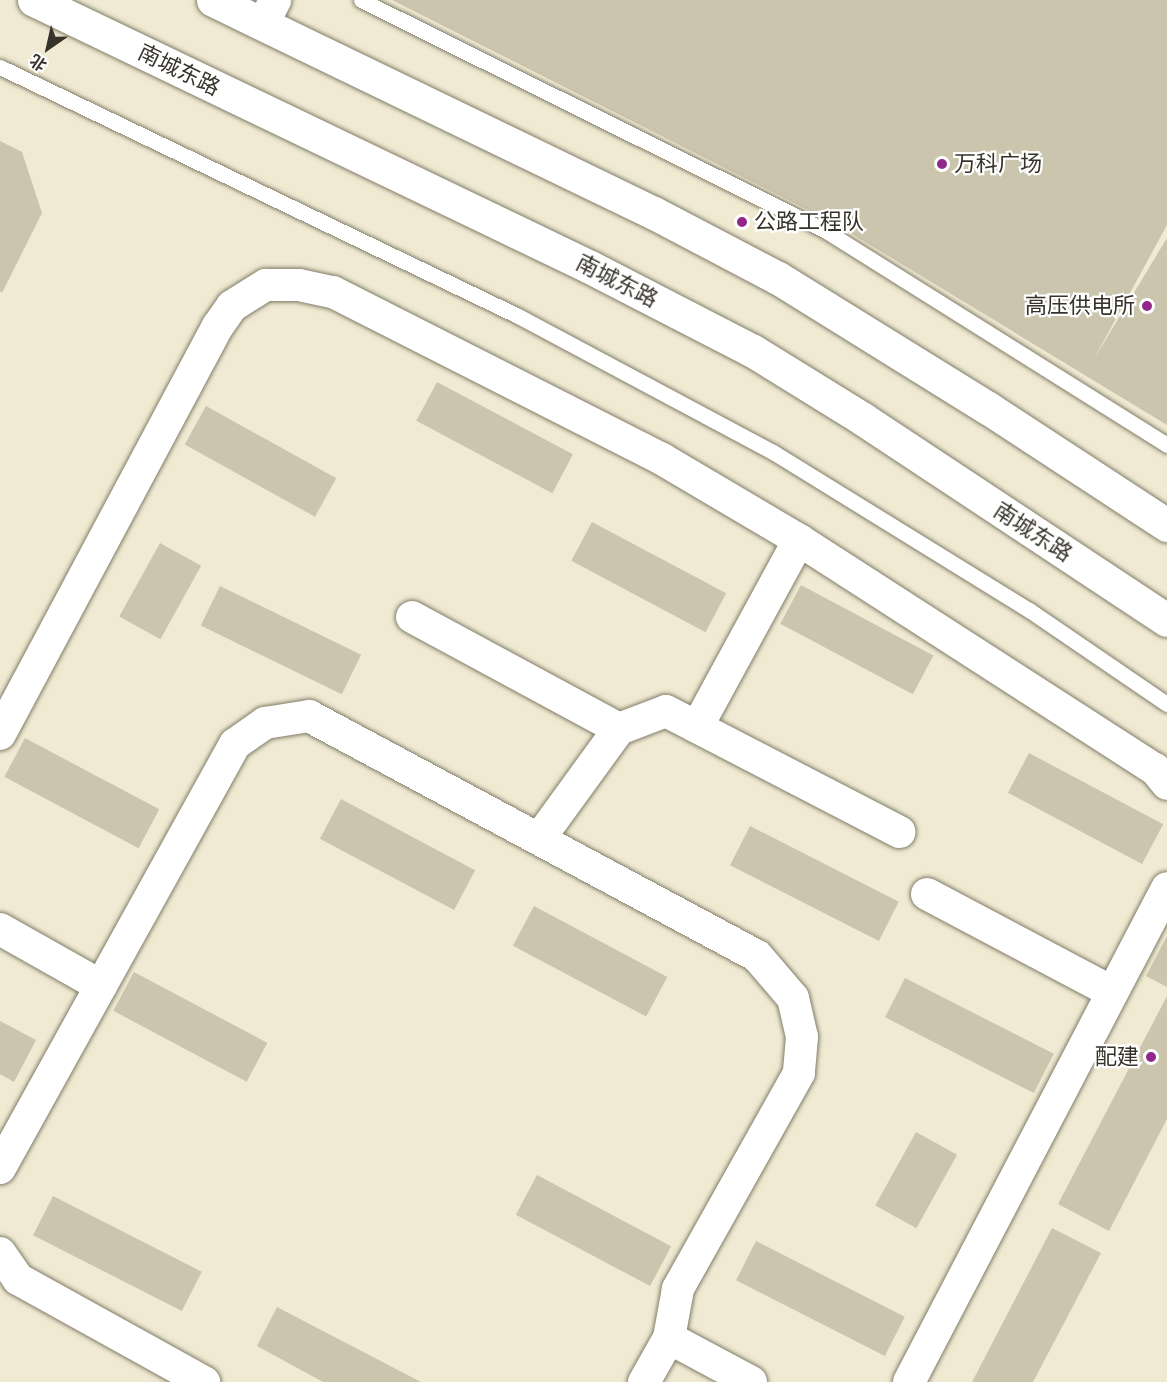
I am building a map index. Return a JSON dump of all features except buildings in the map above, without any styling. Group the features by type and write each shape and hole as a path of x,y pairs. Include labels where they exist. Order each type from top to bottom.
{"main road":[{"name":"南城东路","path":"34,0 590,267 753,351 863,419 1167,620"},
{"path":"213,0 269,12 778,278 988,408 1167,525"}],"street":[{"path":"0,734 218,326 232,306 266,285 299,285 333,292 662,459 799,540 1155,769 1167,784"},
{"path":"697,727 799,540"},
{"path":"412,617 619,729"},
{"path":"539,839 619,729 666,711 899,832"},
{"path":"0,1168 235,744 265,723 309,716 757,956 793,998 802,1037 799,1073 678,1289 669,1338 652,1380"},
{"path":"909,1382 1167,888"},
{"path":"927,894 1112,992"},
{"path":"0,928 101,986"},
{"path":"0,1253 18,1280 187,1378"},
{"path":"669,1338 751,1382"}],"lane":[{"path":"361,0 825,231 1167,444"},
{"path":"0,67 518,316 773,452 1029,610 1167,704"}],"place":[{"name":"万科广场","path":"942,164"},
{"name":"公路工程队","path":"742,222"},
{"name":"高压供电所","path":"1147,306"},
{"name":"配建","path":"1151,1057"}]}
